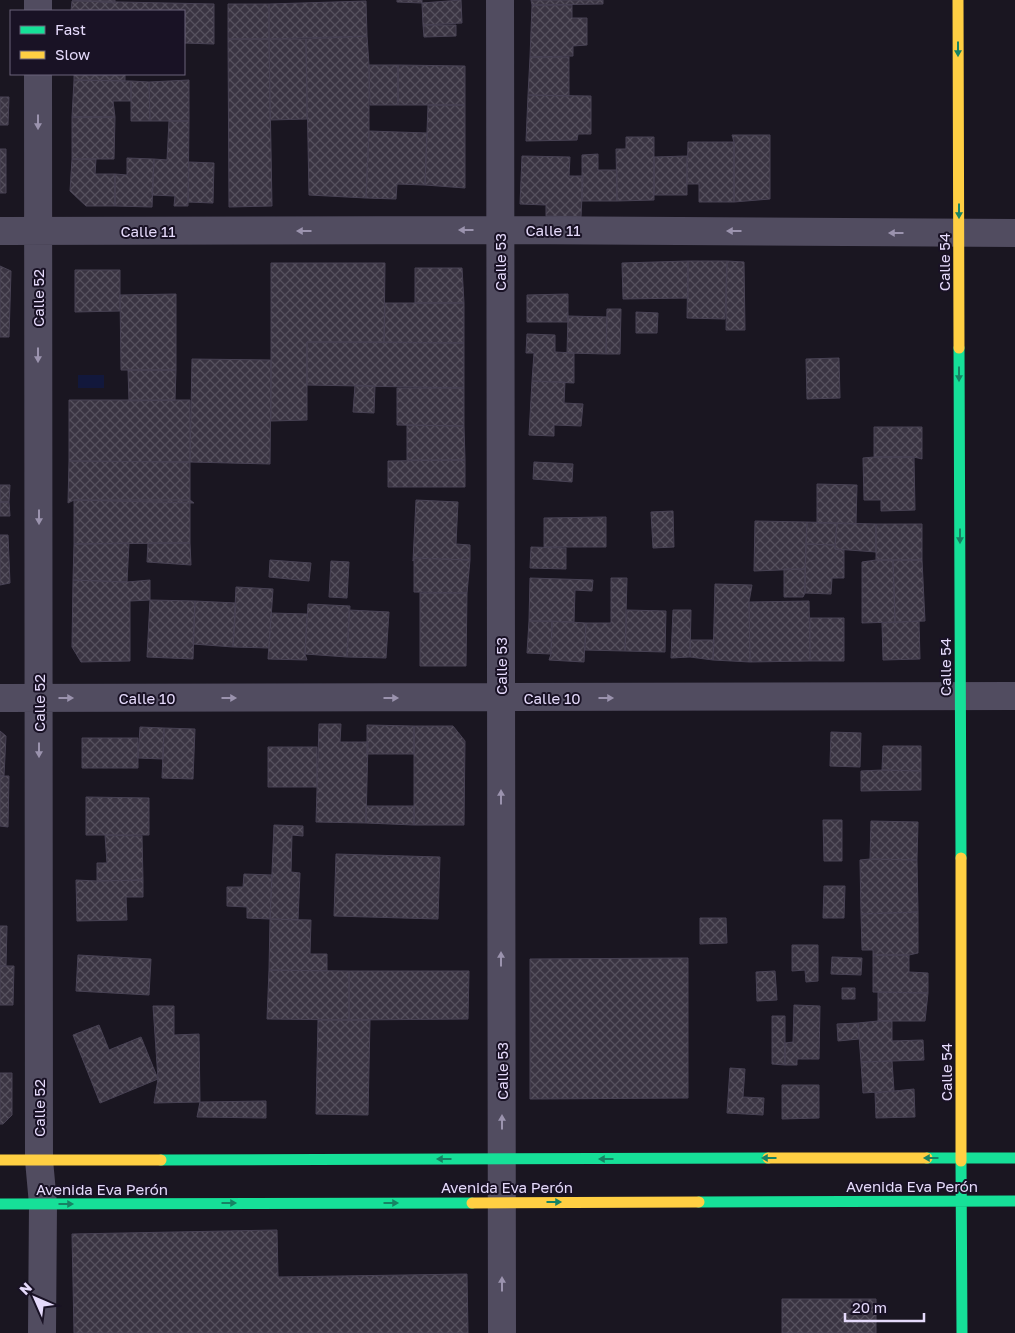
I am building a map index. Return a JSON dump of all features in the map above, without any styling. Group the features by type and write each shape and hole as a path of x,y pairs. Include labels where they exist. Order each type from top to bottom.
{"main road":[{"name":"Calle 54","path":"958,0 962,1333"},
{"name":"Avenida Eva Perón","path":"0,1160 1015,1158"},
{"name":"Avenida Eva Perón","path":"0,1204 1015,1201"}],"street":[{"name":"Calle 53","path":"500,0 502,1333"},
{"name":"Calle 52","path":"38,75 39,1160 43,1204 42,1333"},
{"name":"Calle 11","path":"0,231 500,230 1015,233"},
{"name":"Calle 10","path":"0,698 1015,696"}],"water":[{"path":"78,375 104,375 104,388 78,388"}],"building":[{"path":"72,0 115,0 115,3"},
{"path":"397,0 422,0 422,3 397,2"},
{"path":"461,0 462,23 423,25 422,3"},
{"path":"531,0 603,0 603,4 532,5"},
{"path":"72,1 214,4 214,44 185,43 185,10 71,10"},
{"path":"366,1 367,36 269,39 269,4"},
{"path":"228,4 269,4 269,39 228,39"},
{"path":"532,5 572,5 572,18 587,18 587,45 573,46 573,56 530,57"},
{"path":"423,25 456,25 456,36 424,37"},
{"path":"367,36 369,131 366,198 309,195 306,39"},
{"path":"228,39 269,39 272,206 229,207"},
{"path":"269,39 306,39 307,119 270,120"},
{"path":"530,57 569,57 569,96 528,95"},
{"path":"369,65 398,65 398,105 370,105"},
{"path":"398,65 465,66 465,105 398,105"},
{"path":"74,75 125,75 125,81 74,80"},
{"path":"74,80 131,81 131,101 113,101 115,117 72,117"},
{"path":"189,80 189,121 150,121 149,82"},
{"path":"131,81 149,82 150,121 131,121"},
{"path":"528,95 591,96 591,134 578,134 577,140 526,141"},
{"path":"0,97 9,97 8,125 0,125"},
{"path":"428,105 465,105 465,188 425,185"},
{"path":"72,117 115,117 114,159 72,159"},
{"path":"169,121 189,121 188,206 174,206 175,196 152,195 154,159 167,160"},
{"path":"369,131 427,133 425,185 397,184 396,199 366,198"},
{"path":"732,135 770,135 770,199 734,202 734,142"},
{"path":"626,137 654,137 654,200 617,201 616,149 626,149"},
{"path":"688,142 734,142 734,202 699,202 699,184 687,184"},
{"path":"0,149 6,149 6,193 0,193"},
{"path":"598,154 598,170 617,170 617,201 582,201 582,155"},
{"path":"522,156 570,157 569,176 583,176 581,217 546,216 546,205 520,204"},
{"path":"687,156 687,195 654,195 654,157"},
{"path":"127,158 154,159 152,207 115,206 115,174 127,175"},
{"path":"72,159 96,159 95,174 115,174 115,206 86,206 70,191"},
{"path":"189,162 214,163 213,203 188,202"},
{"path":"688,261 727,261 725,319 687,318"},
{"path":"688,261 688,298 623,299 622,263"},
{"path":"727,261 744,262 745,330 726,330"},
{"path":"271,263 385,263 384,342 307,342 307,420 271,421"},
{"path":"0,266 11,271 9,337 0,337"},
{"path":"415,268 462,268 464,303 415,303"},
{"path":"75,270 120,270 120,311 75,312"},
{"path":"176,294 176,370 121,370 120,295"},
{"path":"568,294 568,322 527,322 527,295"},
{"path":"385,303 464,303 464,343 384,342"},
{"path":"607,309 621,309 620,354 606,354"},
{"path":"636,312 658,313 657,333 636,333"},
{"path":"568,316 607,317 606,354 567,353"},
{"path":"527,334 555,335 555,352 574,353 574,383 532,381 534,353 526,353"},
{"path":"307,342 464,343 464,388 307,385"},
{"path":"839,358 840,398 807,399 806,359"},
{"path":"192,359 271,360 270,464 190,462"},
{"path":"128,370 176,370 175,400 129,401"},
{"path":"532,381 565,382 564,403 583,404 581,426 554,425 554,436 529,435"},
{"path":"355,385 375,386 374,413 353,412"},
{"path":"397,388 464,388 464,426 397,425"},
{"path":"69,400 190,400 190,462 69,461"},
{"path":"407,425 464,426 465,460 407,460"},
{"path":"874,427 922,427 922,459 914,457 874,457"},
{"path":"914,457 915,510 881,511 881,500 864,500 863,458"},
{"path":"465,460 465,487 388,487 388,461"},
{"path":"69,461 190,462 190,500 194,503 74,500 68,503"},
{"path":"534,462 573,464 572,482 533,479"},
{"path":"817,484 857,485 856,524 817,523"},
{"path":"0,485 10,485 9,502 0,502"},
{"path":"74,500 190,500 190,543 74,544"},
{"path":"416,500 458,502 456,544 470,545 470,560 414,558 413,561"},
{"path":"0,502 9,502 10,516 0,516"},
{"path":"673,511 674,547 653,548 651,512"},
{"path":"606,517 606,547 544,547 544,518"},
{"path":"755,521 807,522 805,569 754,571"},
{"path":"807,522 837,523 835,545 806,544"},
{"path":"837,523 876,524 876,552 835,549"},
{"path":"876,524 922,524 922,560 876,560"},
{"path":"0,535 8,535 10,583 0,585"},
{"path":"129,543 127,582 73,580 74,544"},
{"path":"148,543 190,543 191,565 147,562"},
{"path":"806,544 835,545 835,549 844,550 844,578 832,578 831,594 805,593"},
{"path":"531,547 566,548 566,569 530,568"},
{"path":"414,558 470,560 467,593 414,592"},
{"path":"270,560 311,563 309,581 269,577"},
{"path":"893,560 895,622 862,623 862,562"},
{"path":"893,560 922,560 925,621 895,622"},
{"path":"331,561 349,562 347,598 329,597"},
{"path":"784,569 805,569 805,593 803,597 784,597"},
{"path":"530,578 593,580 592,591 575,590 574,622 529,621"},
{"path":"611,578 627,578 625,651 585,650 586,623 611,623"},
{"path":"73,580 127,582 150,580 150,600 130,601 130,661 81,662 72,647"},
{"path":"715,584 752,585 749,602 750,662 713,660"},
{"path":"236,587 273,589 269,648 233,647"},
{"path":"420,593 467,593 466,666 420,666"},
{"path":"150,600 195,601 193,659 147,657"},
{"path":"195,601 236,603 233,647 193,644"},
{"path":"809,601 810,661 750,662 749,602"},
{"path":"308,604 350,606 347,657 305,654"},
{"path":"349,610 389,612 386,658 347,657"},
{"path":"627,610 666,611 665,652 625,651"},
{"path":"673,610 691,610 690,657 671,658"},
{"path":"271,613 307,614 305,654 307,660 268,659"},
{"path":"810,618 844,618 844,661 810,661"},
{"path":"529,621 552,621 551,654 527,653"},
{"path":"552,621 586,623 584,662 549,660 551,654"},
{"path":"919,621 920,659 883,660 882,623"},
{"path":"690,640 714,640 713,660 690,657"},
{"path":"319,724 341,724 340,742 368,742 366,823 316,822"},
{"path":"367,725 414,726 414,754 367,754"},
{"path":"414,726 453,726 465,741 464,825 414,825"},
{"path":"140,727 164,728 163,759 138,758"},
{"path":"164,728 195,729 193,779 162,778"},
{"path":"0,731 6,736 4,776 0,776"},
{"path":"831,732 861,733 860,767 830,766"},
{"path":"82,738 138,738 138,768 82,768"},
{"path":"883,746 921,746 921,771 882,770"},
{"path":"268,747 317,747 317,787 268,787"},
{"path":"861,771 921,771 921,790 861,791"},
{"path":"0,776 9,776 8,827 0,826"},
{"path":"86,797 149,798 149,835 86,835"},
{"path":"366,806 414,806 414,825 366,823"},
{"path":"823,820 842,820 842,861 824,861"},
{"path":"871,821 918,822 917,860 870,859"},
{"path":"274,825 303,826 303,836 292,835 291,872 300,873 298,920 270,919"},
{"path":"105,835 142,836 143,880 97,881 97,863 107,863"},
{"path":"336,854 440,857 438,919 334,916"},
{"path":"860,860 917,860 918,912 861,914"},
{"path":"244,874 272,875 270,919 247,918 247,907 227,906 227,887 243,887"},
{"path":"76,880 143,880 143,897 126,897 127,920 77,921"},
{"path":"824,886 845,886 844,918 823,918"},
{"path":"918,912 918,953 909,955 873,955 873,950 862,950 861,914"},
{"path":"700,918 726,918 727,943 700,944"},
{"path":"270,919 311,920 310,954 327,954 327,971 269,970"},
{"path":"0,926 7,926 6,966 0,966"},
{"path":"792,945 818,945 818,981 806,982 805,970 792,971"},
{"path":"78,955 151,959 149,995 76,991"},
{"path":"873,955 909,955 909,972 928,973 928,993 873,992"},
{"path":"832,957 862,958 861,975 831,974"},
{"path":"688,958 688,1098 530,1099 530,959"},
{"path":"0,966 14,966 13,1005 0,1005"},
{"path":"269,970 349,971 349,1020 267,1019"},
{"path":"349,971 469,971 468,1019 349,1020"},
{"path":"775,971 777,1000 757,1001 756,972"},
{"path":"842,988 855,988 855,999 842,999"},
{"path":"878,992 928,993 925,1021 878,1021"},
{"path":"794,1005 820,1006 819,1059 797,1059 797,1065 785,1065 785,1043 793,1042"},
{"path":"153,1006 174,1006 174,1035 199,1034 200,1102 154,1103 158,1079"},
{"path":"772,1016 785,1016 785,1065 772,1064"},
{"path":"318,1020 370,1020 368,1115 316,1114"},
{"path":"892,1021 892,1041 923,1040 924,1060 861,1062 858,1023"},
{"path":"858,1023 859,1039 838,1041 837,1024"},
{"path":"99,1025 109,1050 141,1037 158,1079 100,1103 73,1035"},
{"path":"892,1061 894,1091 863,1093 861,1062"},
{"path":"730,1068 745,1069 743,1097 764,1098 763,1115 727,1113"},
{"path":"0,1073 12,1073 12,1115 3,1124 0,1124"},
{"path":"782,1085 819,1085 819,1118 782,1119"},
{"path":"914,1089 915,1117 876,1118 875,1093"},
{"path":"266,1101 266,1118 197,1117 200,1102"},
{"path":"277,1230 278,1277 467,1274 468,1333 74,1333 72,1234"},
{"path":"782,1299 876,1299 876,1333 782,1333"}],"traffic: fast":[{"path":"959,348 961,858"},
{"path":"161,1160 768,1158"},
{"path":"927,1158 1015,1158"},
{"path":"961,1161 962,1333"},
{"path":"699,1202 1015,1201"},
{"path":"0,1204 472,1203"}],"traffic: slow":[{"path":"958,0 959,348"},
{"path":"961,858 961,1161"},
{"path":"768,1158 927,1158"},
{"path":"0,1160 161,1160"},
{"path":"472,1203 699,1202"}]}
